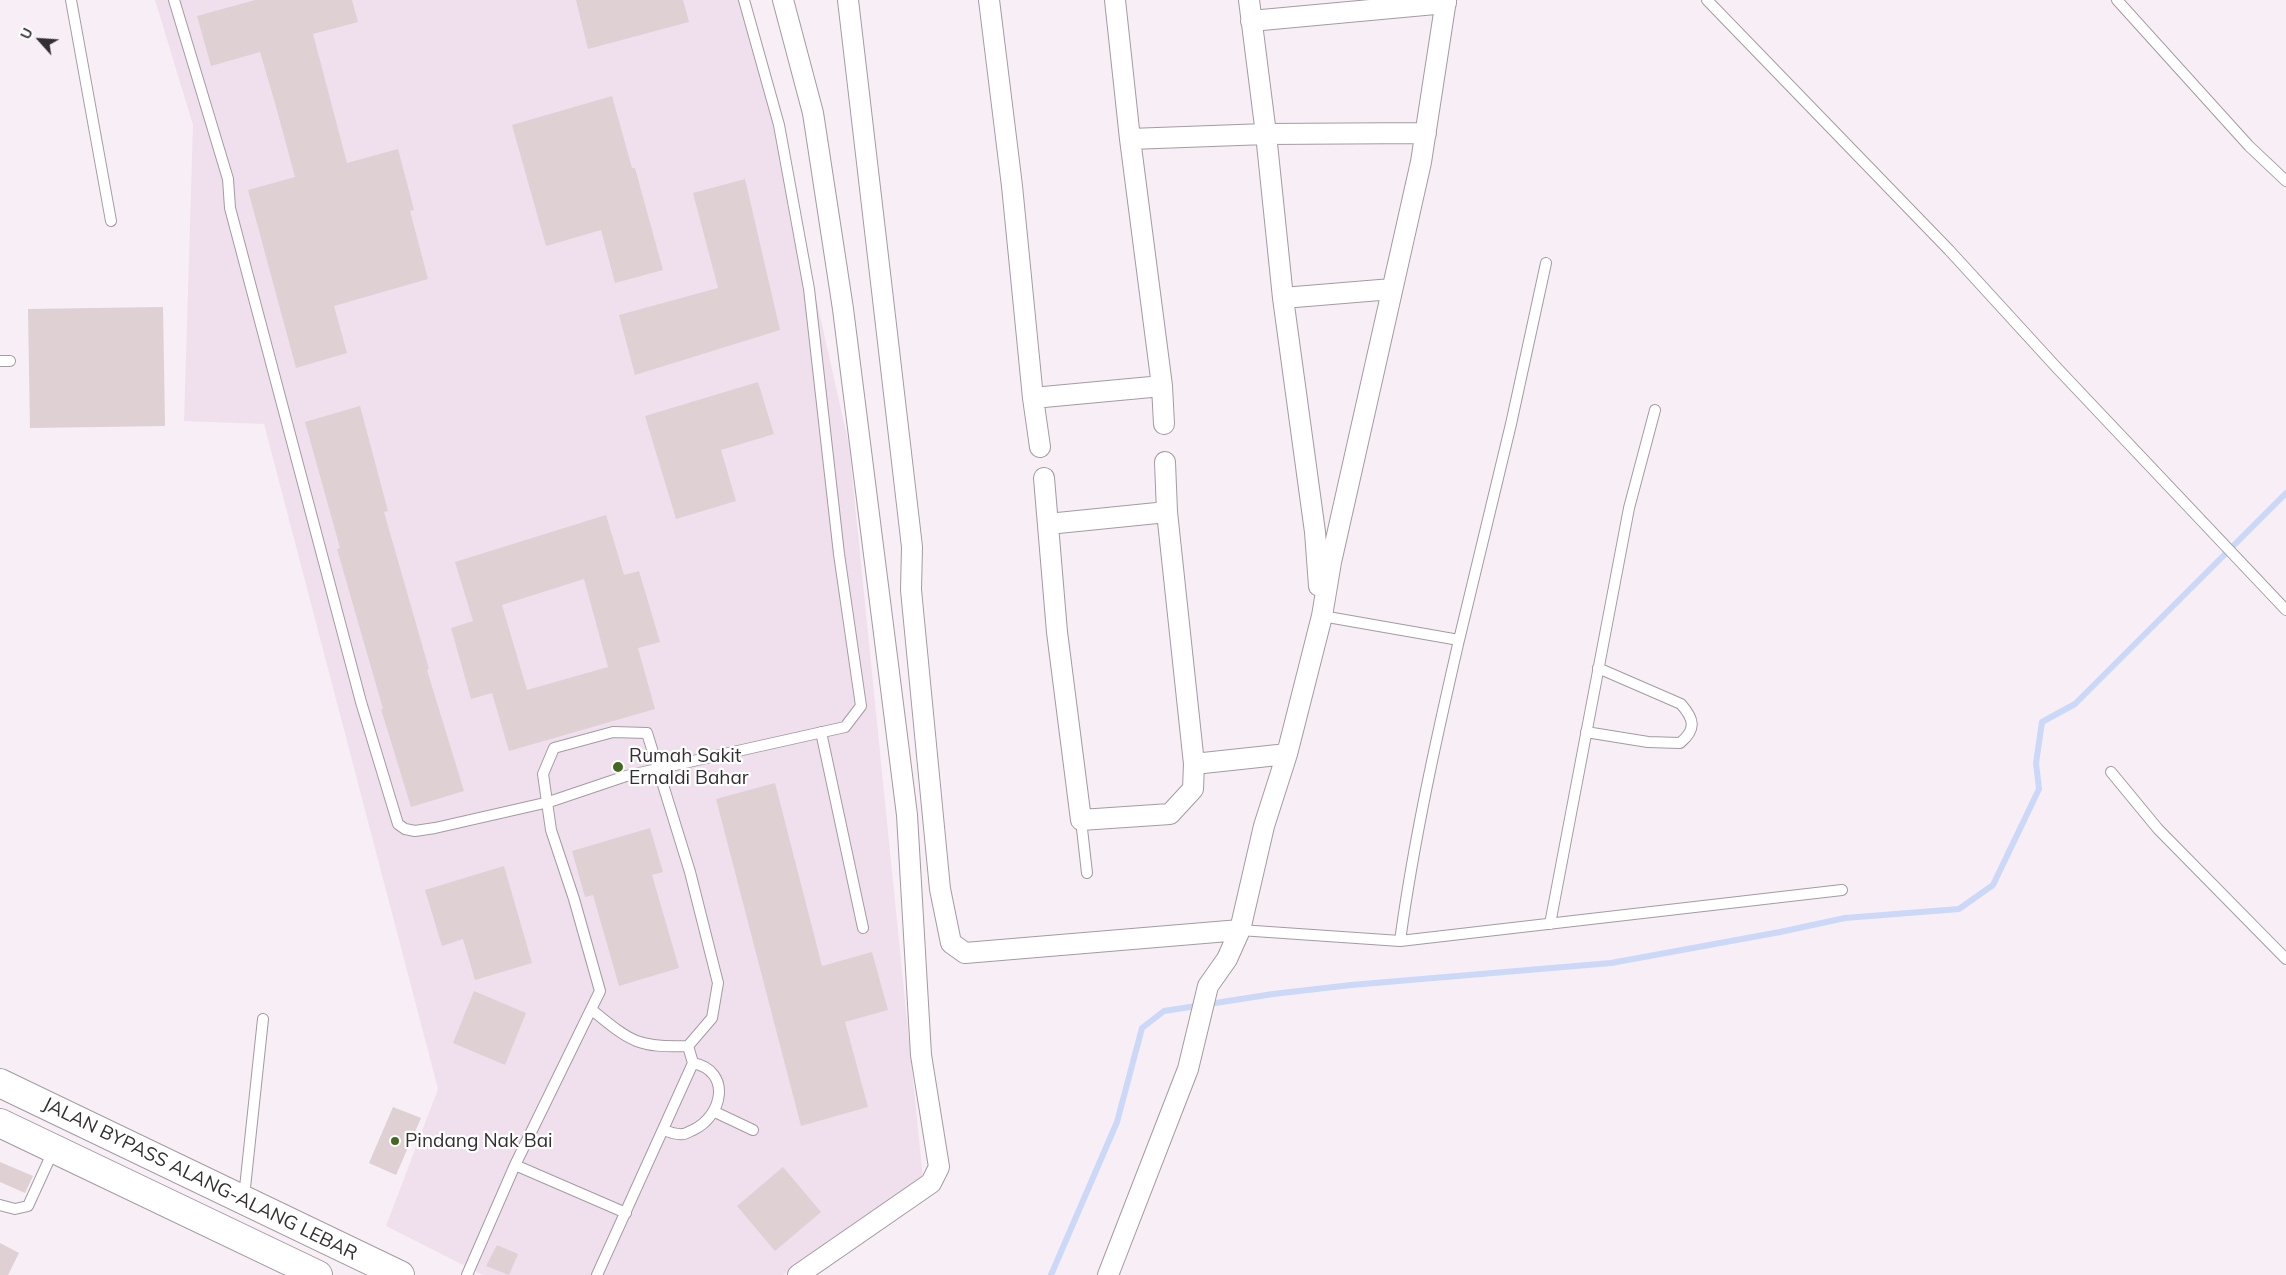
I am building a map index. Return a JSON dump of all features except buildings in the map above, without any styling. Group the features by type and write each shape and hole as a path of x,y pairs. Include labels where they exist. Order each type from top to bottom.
{"highway":[{"name":"JALAN BYPASS ALANG-ALANG LEBAR","path":"0,1083 400,1275"},
{"name":"JALAN BYPASS ALANG-ALANG LEBAR","path":"0,1123 311,1273"}],"street":[{"path":"783,0 812,113 843,309 907,815 921,1055 939,1167 932,1183 798,1275"},
{"path":"848,0 912,547 912,590 940,889 951,943 965,953 1240,930"},
{"path":"988,0 1012,186 1032,398 1040,447"},
{"path":"1115,0 1130,139 1162,386 1164,424"},
{"path":"1249,0 1266,134 1283,298 1315,532 1322,616"},
{"path":"1108,1275 1188,1069 1208,986 1227,959 1240,930 1264,826 1287,754 1322,616 1331,562 1426,132 1446,2 1251,21"},
{"path":"1130,139 1266,134 1426,132"},
{"path":"1283,298 1392,289"},
{"path":"1032,398 1162,386"},
{"path":"1044,478 1057,632 1081,820 1170,814 1193,789 1194,764 1167,512 1165,462"},
{"path":"1048,524 1167,512"},
{"path":"1194,764 1287,754"}],"lane":[{"path":"71,0 111,221"},
{"path":"174,0 228,179 230,208 360,702 398,824 404,829 414,831 549,802 626,776 845,727 861,706 839,554 809,289 779,125 744,0"},
{"path":"1707,0 1949,250 2057,368 2286,610"},
{"path":"2117,0 2250,146 2286,181"},
{"path":"1400,941 1408,881 1428,776 1511,424 1546,262"},
{"path":"1550,924 1629,508 1655,410"},
{"path":"1322,616 1459,640"},
{"path":"1586,732 1648,742 1680,743 1689,735 1692,722 1690,714 1681,704 1598,668"},
{"path":"467,1275 514,1165 600,991 574,899 551,830 549,802 543,774 554,748 613,732 647,733 690,872 718,983 712,1018 688,1046 665,1047 639,1044 621,1034 592,1010"},
{"path":"820,732 863,928"},
{"path":"2111,772 2158,829 2286,959"},
{"path":"1081,820 1087,873"},
{"path":"1240,930 1400,941 1842,890"},
{"path":"244,1199 263,1019"},
{"path":"597,1275 693,1063 688,1046"},
{"path":"664,1130 684,1135 703,1125 715,1112 719,1092 717,1076 706,1065 693,1063"},
{"path":"715,1112 753,1130"},
{"path":"0,1205 15,1209 28,1206 54,1149"},
{"path":"514,1165 626,1213"}],"shaded area":[{"name":"Rumah Sakit Ernaldi Bahar","path":"155,0 749,0 849,445 923,1179 783,1275 483,1275 386,1226 438,1089 264,424 184,421 193,125"}],"waterway":[{"path":"1051,1275 1117,1122 1142,1028 1164,1011 1273,994 1351,985 1611,963 1845,918 1959,909 1993,885 2039,789 2036,763 2042,722 2075,704 2286,493"}],"place":[{"name":"Rumah Sakit Ernaldi Bahar","path":"618,767"},
{"name":"Pindang Nak Bai","path":"395,1141"}]}
